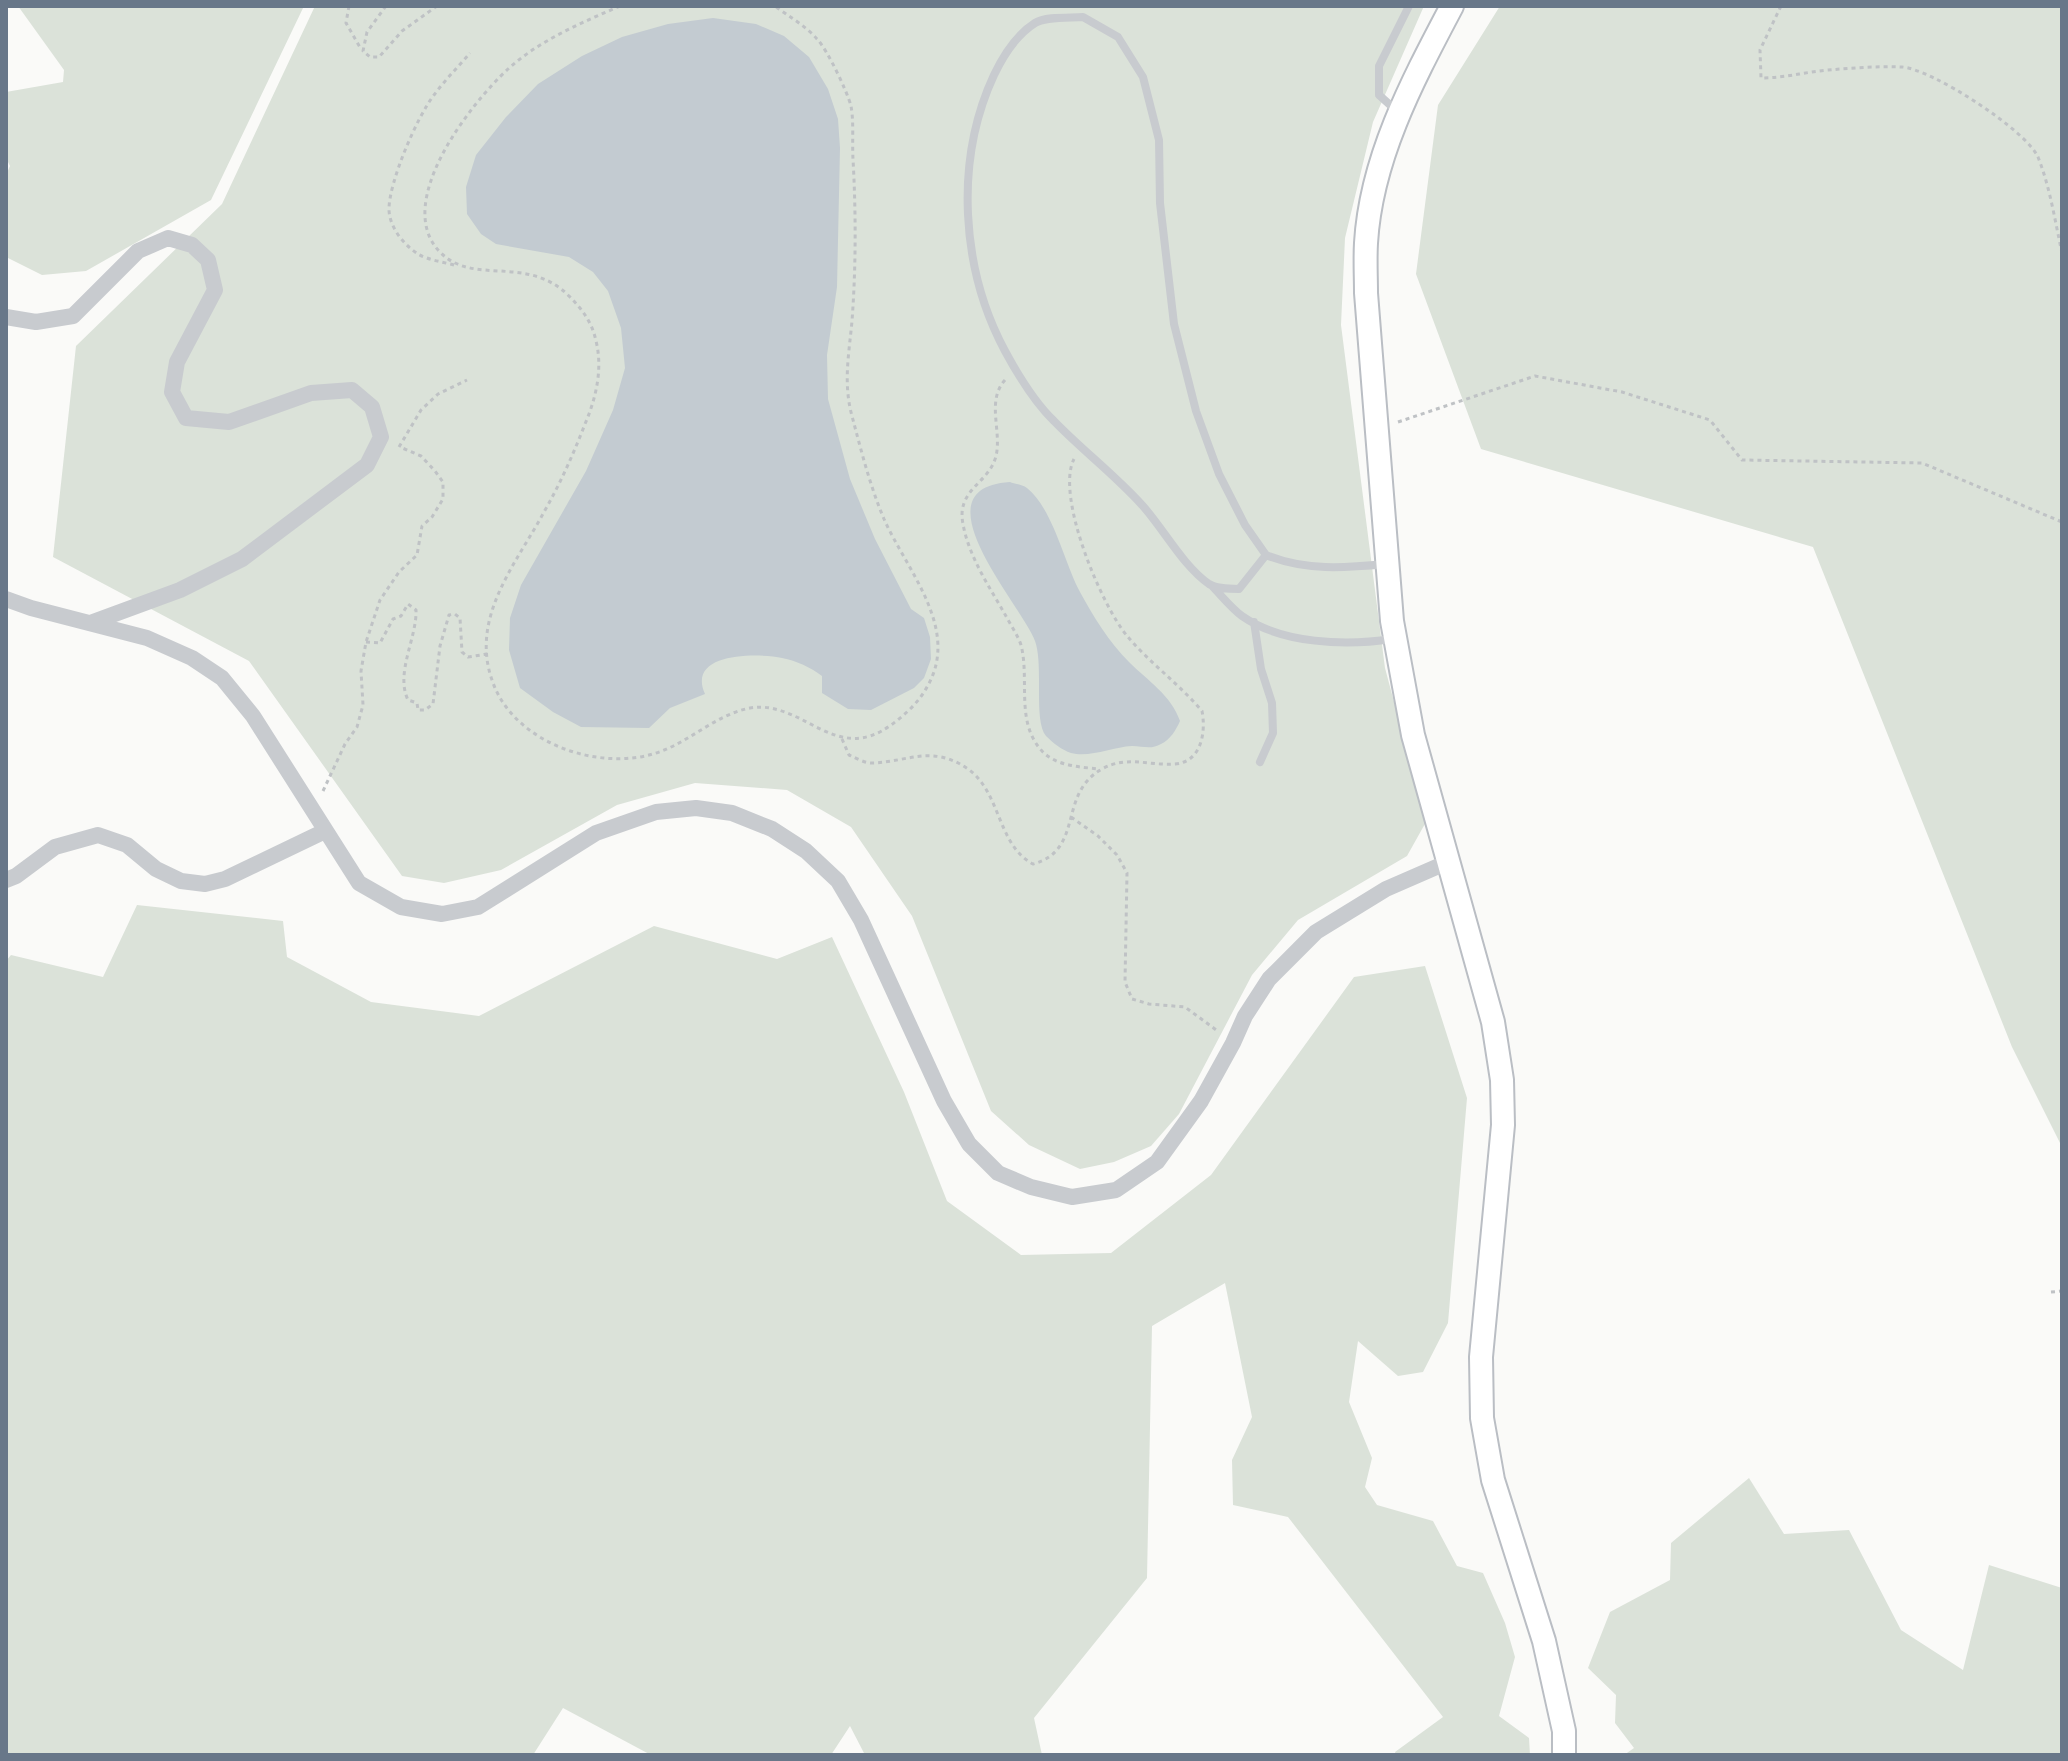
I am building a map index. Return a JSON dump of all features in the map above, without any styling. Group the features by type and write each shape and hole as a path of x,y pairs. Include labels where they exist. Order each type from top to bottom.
{"main road":[{"path":"1452,6 1412,82 1376,181 1366,241 1366,293 1387,564 1396,638 1413,735 1493,1022 1502,1080 1503,1125 1481,1357 1482,1418 1493,1480 1547,1655 1564,1731 1564,1755"}],"street":[{"path":"6,317 36,322 73,316 138,251 168,238 192,245 208,260 215,290 177,362 172,392 186,418 229,422 311,393 352,390 372,407 381,437 367,465 242,559 180,590 92,622"},
{"path":"6,599 147,638 192,658 222,678 253,716 359,883 401,907 442,914 478,907 596,833 656,812 696,808 732,813 772,829 806,851 838,881 861,920 944,1101 969,1144 998,1173 1031,1187 1072,1197 1116,1190 1157,1162 1201,1101 1245,1016 1269,979 1316,932 1386,889 1448,862"},
{"path":"6,880 55,847 98,835 127,845 156,869 181,881 205,884 225,879 325,831"}],"lane":[{"path":"1399,113 1379,95 1379,66 1409,6"},
{"path":"1387,564 1345,568 1286,563 1266,555 1245,525 1219,474 1193,397 1174,324 1160,203 1159,140 1143,77 1118,37 1083,17 1036,22 1006,51 985,95 972,146 967,203 973,256 984,302 1005,350 1052,420 1143,506 1210,585 1243,616 1275,632 1316,639 1354,642 1396,638"},
{"path":"1210,585 1239,589 1266,555"},
{"path":"1254,622 1261,669 1272,703 1273,733 1260,762"}],"path":[{"path":"349,6 346,23 370,57 379,57 402,31 437,6"},
{"path":"363,51 367,32 386,6"},
{"path":"455,265 436,250 426,230 424,206 444,152 464,117 509,68 564,31 620,6"},
{"path":"470,53 432,97 404,155 391,192 389,212 394,229 405,244 420,256 455,265 530,273 556,283 590,322 599,362 593,400 574,452 497,595 488,621 487,654 492,680 506,708 523,726 547,741 578,754 630,758 655,753 730,714 756,707 781,711 842,739 864,738 883,731 906,714 925,691 936,670 940,650 927,600 883,517 847,397 846,360 854,283 855,197 851,104 820,40 775,6"},
{"path":"1781,6 1760,50 1761,78 1786,78 1825,70 1906,67 1940,81 2018,133 2037,154 2062,253"},
{"path":"1016,368 998,388 995,460 971,489 962,507 963,525 975,560 1020,642 1025,667 1024,700 1029,729 1042,751 1058,761 1077,767 1101,769"},
{"path":"1376,429 1535,376 1622,392 1710,420 1742,460 1922,463 2062,522"},
{"path":"400,447 421,410 438,394 467,380"},
{"path":"306,801 325,791 345,744 357,727 363,705 361,671 366,642 380,600 399,572 417,555 422,526 443,499 443,482 421,456 400,447 378,443"},
{"path":"842,739 849,755 869,764 924,754 968,769 982,784 1020,857 1033,864 1048,860 1058,852 1081,787 1101,769 1112,763 1132,760 1175,764 1188,761 1197,751 1205,725 1202,711 1126,636 1106,604 1090,568 1077,526 1071,489 1070,466 1081,445"},
{"path":"366,642 380,643 393,619 401,616 408,604 416,610 406,663 405,692 408,700 417,703 418,710 425,710 433,704 440,646 449,615 455,614 460,618 462,652 468,657 487,654"},
{"path":"1071,817 1098,836 1117,855 1127,873 1125,982 1132,999 1149,1004 1185,1007 1233,1043"},
{"path":"2051,1292 2062,1291"}],"shaded area":[{"path":"18,6 304,6 211,200 86,271 42,275 6,257 6,175 10,166 6,158 6,92 63,82 64,70"},
{"path":"315,6 1424,6 1373,122 1345,238 1341,325 1385,668 1426,822 1407,856 1298,920 1252,975 1179,1114 1151,1146 1114,1162 1080,1169 1029,1145 991,1111 912,916 851,827 787,790 695,783 617,805 501,870 444,883 402,876 249,661 53,557 76,346 222,204"},
{"path":"1500,6 2062,6 2062,1147 2012,1047 1813,547 1481,449 1416,274 1438,105"},
{"path":"713,18 756,24 784,36 809,57 828,89 838,119 840,148 837,287 827,355 828,399 850,479 875,539 911,609 924,618 930,637 931,659 924,678 914,688 871,710 848,709 822,693 822,676 788,659 771,656 727,658 706,670 702,680 705,694 670,708 649,728 581,727 553,712 520,688 509,650 510,618 521,585 586,471 613,410 625,368 621,328 608,291 593,272 569,257 496,244 481,234 467,214 466,187 476,155 538,84 582,56 622,37 668,24"},
{"path":"1010,482 1025,487 1036,497 1051,522 1074,580 1096,619 1122,654 1165,696 1176,712 1180,721 1164,742 1154,747 1132,746 1078,754 1064,750 1046,736 1040,718 1039,664 1035,641 981,550 972,525 971,504 983,489"},
{"path":"137,905 283,921 287,957 371,1002 479,1016 654,926 777,959 832,937 904,1092 947,1201 1021,1255 1111,1253 1211,1175 1354,977 1425,966 1467,1098 1448,1323 1423,1372 1398,1376 1358,1341 1349,1402 1372,1458 1365,1487 1377,1505 1433,1521 1457,1566 1483,1573 1505,1623 1515,1657 1499,1716 1529,1738 1530,1755 1396,1755 1395,1752 1443,1717 1288,1517 1233,1505 1232,1460 1252,1417 1225,1283 1152,1326 1147,1578 1034,1718 1042,1755 865,1755 850,1726 831,1755 651,1755 563,1708 533,1755 6,1755 6,961 11,955 103,977"},
{"path":"1749,1478 1784,1534 1849,1530 1901,1630 1963,1670 1989,1565 2062,1588 2062,1755 1624,1755 1634,1748 1615,1723 1616,1695 1588,1668 1610,1612 1670,1580 1671,1543"}]}
